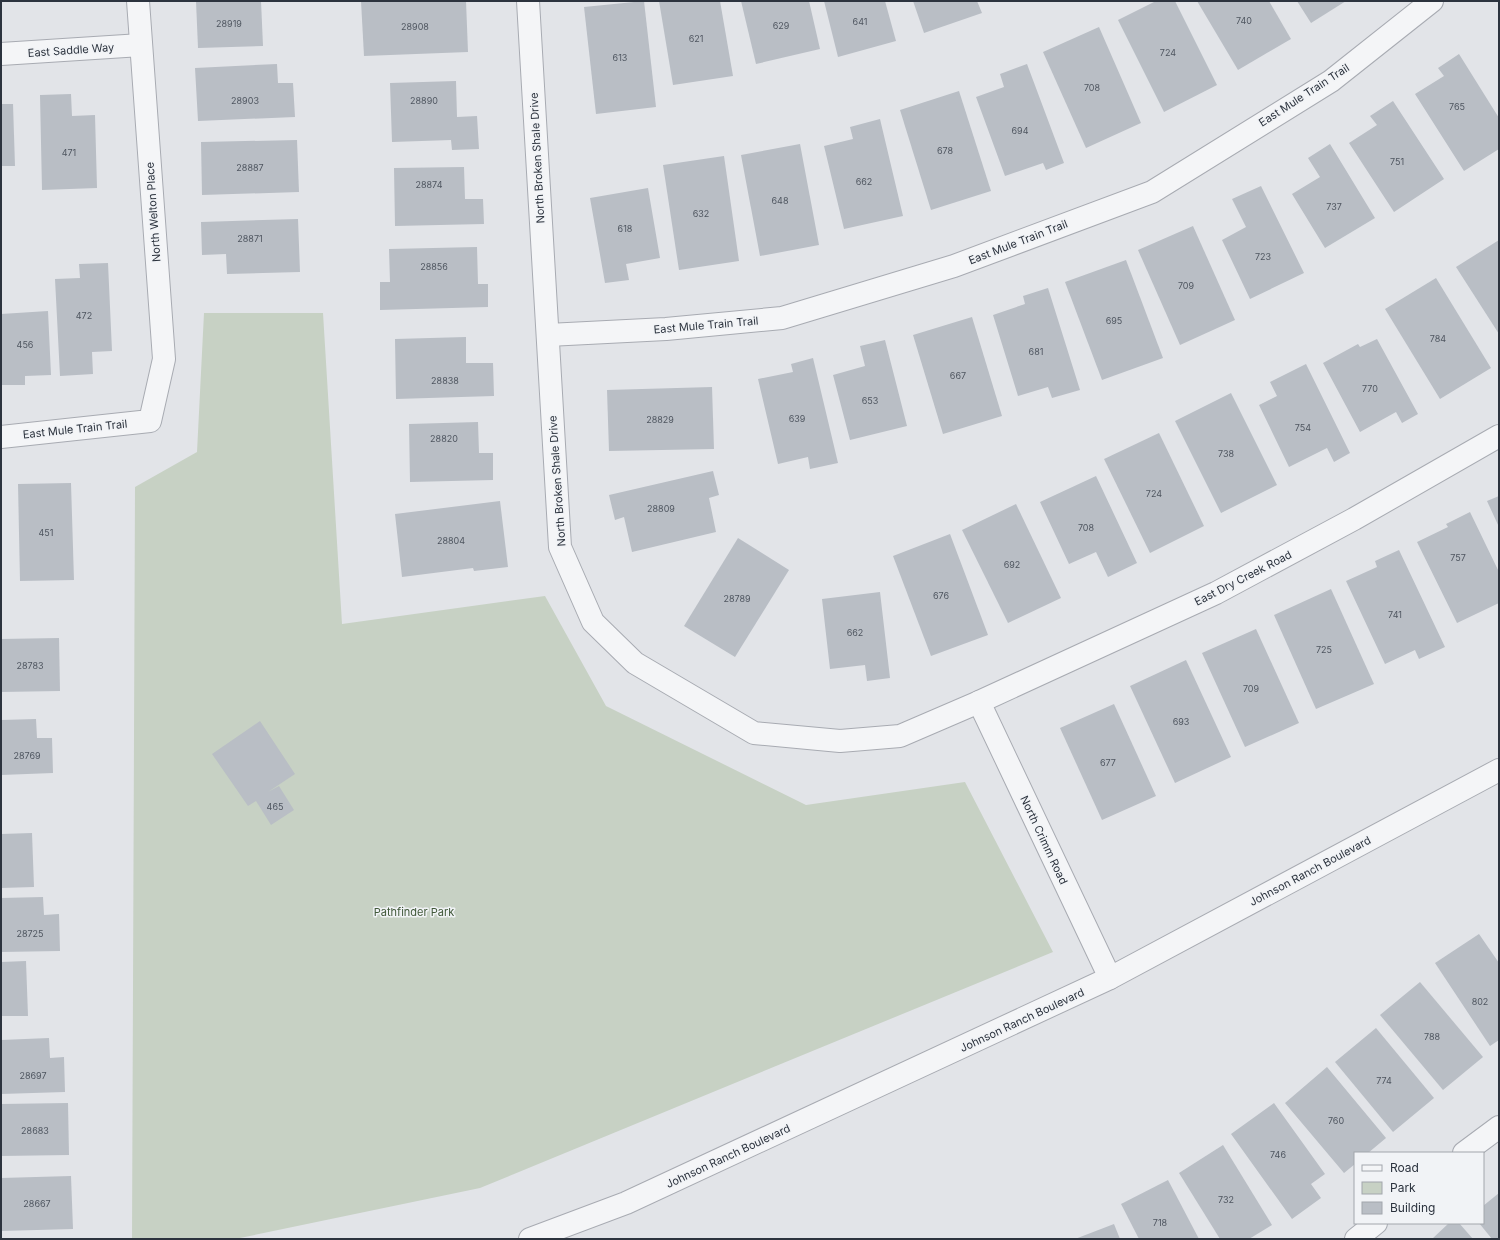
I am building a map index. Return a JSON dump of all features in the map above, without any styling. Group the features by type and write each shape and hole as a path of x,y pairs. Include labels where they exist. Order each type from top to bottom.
{"street":[{"name":"North Welton Place","path":"138,1 164,359 150,421"},
{"name":"North Broken Shale Drive","path":"528,1 560,547 593,622 635,663 754,733 840,741 900,736 979,702"},
{"name":"East Mule Train Trail","path":"548,335 666,329 782,318 954,266 1152,192 1331,81 1432,1"},
{"name":"East Saddle Way","path":"1,54 141,45"},
{"name":"East Mule Train Trail","path":"1,437 150,421"},
{"name":"East Dry Creek Road","path":"979,702 1216,593 1354,519 1499,436"},
{"name":"North Crimm Road","path":"979,702 1110,978"},
{"name":"Johnson Ranch Boulevard","path":"530,1239 633,1200 1110,978 1499,770"},
{"path":"1465,1152 1499,1126"},
{"path":"1356,1239 1375,1224"}],"green space":[{"name":"Pathfinder Park","path":"204,313 323,313 342,624 545,596 606,706 806,805 965,782 1053,952 480,1188 235,1239 132,1239 135,487 197,452"}],"building":[{"path":"196,1 261,1 263,46 198,48"},
{"path":"361,1 466,1 468,52 364,56"},
{"path":"644,1 656,107 596,114 584,7"},
{"path":"659,1 720,1 733,76 673,85"},
{"path":"741,1 809,1 820,49 756,64"},
{"path":"824,1 885,1 896,41 838,57"},
{"path":"913,1 977,1 982,13 924,33"},
{"path":"1156,1 1175,1 1217,85 1164,112 1118,20"},
{"path":"1197,1 1269,1 1291,39 1238,70"},
{"path":"1297,1 1346,1 1311,23"},
{"path":"1099,27 1141,123 1086,148 1043,52"},
{"path":"1459,54 1499,118 1499,149 1464,171 1415,94 1444,76 1438,68"},
{"path":"277,64 278,83 293,83 295,117 198,121 195,68"},
{"path":"1027,64 1064,163 1046,170 1043,163 1005,176 976,97 1004,87 1000,74"},
{"path":"456,81 457,117 477,116 479,149 452,150 451,140 392,142 390,83"},
{"path":"959,91 991,191 931,210 900,110"},
{"path":"71,94 72,116 95,115 97,188 42,190 40,95"},
{"path":"1393,101 1444,179 1394,212 1349,143 1377,125 1370,116"},
{"path":"1,104 13,104 15,166 1,166"},
{"path":"880,119 903,216 844,229 824,146 853,139 850,127"},
{"path":"297,140 299,192 202,195 201,142"},
{"path":"800,144 819,245 760,256 741,155"},
{"path":"1330,144 1375,218 1325,248 1292,194 1320,177 1308,158"},
{"path":"724,156 739,261 679,270 663,165"},
{"path":"464,167 465,199 483,199 484,224 395,226 394,168"},
{"path":"1261,186 1304,273 1250,299 1222,240 1246,227 1232,199"},
{"path":"648,188 660,258 626,264 629,280 605,283 590,198"},
{"path":"298,219 300,272 227,274 226,254 202,255 201,222"},
{"path":"1193,226 1235,320 1180,345 1138,250"},
{"path":"1499,240 1499,334 1456,267"},
{"path":"477,247 478,284 488,284 488,307 380,310 380,282 390,282 389,249"},
{"path":"1126,260 1163,358 1102,380 1065,282"},
{"path":"108,263 112,351 92,352 93,374 60,376 55,279 80,278 79,264"},
{"path":"1436,278 1491,368 1440,399 1385,309"},
{"path":"1048,288 1080,390 1052,398 1048,387 1018,396 993,315 1025,304 1023,296"},
{"path":"48,311 51,375 25,376 25,385 1,385 1,314"},
{"path":"972,317 1002,416 943,434 913,335"},
{"path":"466,337 466,363 493,363 494,396 396,399 395,339"},
{"path":"1377,339 1418,414 1402,423 1396,412 1360,432 1323,363 1358,344 1360,347"},
{"path":"885,340 907,426 850,440 833,375 865,366 860,346"},
{"path":"813,358 838,463 810,469 808,457 778,464 758,379 793,372 791,364"},
{"path":"1306,364 1350,453 1334,462 1327,448 1289,467 1259,405 1277,396 1270,382"},
{"path":"712,387 714,449 609,451 607,390"},
{"path":"1231,393 1277,485 1221,513 1175,421"},
{"path":"478,422 479,453 493,453 493,480 410,482 409,424"},
{"path":"1159,433 1204,526 1150,553 1104,459"},
{"path":"713,471 719,495 709,498 716,532 632,552 624,517 615,520 609,495"},
{"path":"1096,476 1137,563 1108,577 1096,552 1069,564 1040,502"},
{"path":"71,483 74,580 20,581 18,484"},
{"path":"1499,496 1499,527 1487,501"},
{"path":"500,501 508,567 474,571 473,568 402,577 395,514"},
{"path":"1016,504 1061,598 1008,623 962,530"},
{"path":"1470,512 1499,572 1499,603 1457,623 1417,542 1448,527 1446,524"},
{"path":"950,534 988,635 931,656 893,556"},
{"path":"738,538 789,570 735,657 684,626"},
{"path":"1399,550 1445,647 1419,659 1415,650 1385,664 1346,581 1377,567 1375,561"},
{"path":"1331,589 1374,684 1316,709 1274,615"},
{"path":"880,592 890,678 867,681 865,665 830,669 822,599"},
{"path":"1256,629 1299,723 1245,747 1202,653"},
{"path":"59,638 60,691 1,692 1,639"},
{"path":"1186,660 1231,757 1175,783 1130,686"},
{"path":"1114,704 1156,796 1102,820 1060,728"},
{"path":"36,719 37,738 52,738 53,773 1,775 1,720"},
{"path":"260,721 295,774 268,792 279,786 294,810 271,825 256,801 248,806 212,754"},
{"path":"32,833 34,887 1,888 1,834"},
{"path":"43,897 44,915 59,914 60,951 1,952 1,898"},
{"path":"1479,934 1499,963 1499,1040 1490,1046 1435,963"},
{"path":"26,961 28,1016 1,1016 1,962"},
{"path":"1420,982 1483,1057 1443,1090 1380,1015"},
{"path":"1376,1028 1434,1098 1393,1132 1335,1062"},
{"path":"49,1038 50,1058 64,1057 65,1092 1,1094 1,1040"},
{"path":"1327,1067 1386,1138 1369,1152 1354,1152 1354,1165 1344,1173 1285,1103"},
{"path":"68,1103 69,1155 1,1156 1,1104"},
{"path":"1274,1103 1325,1174 1311,1184 1321,1198 1292,1219 1231,1134"},
{"path":"1223,1145 1272,1225 1249,1239 1220,1239 1179,1173"},
{"path":"71,1176 73,1229 1,1231 1,1178"},
{"path":"1168,1180 1199,1239 1139,1239 1121,1204"},
{"path":"1499,1193 1499,1239 1492,1239 1480,1224 1484,1224 1484,1205"},
{"path":"1114,1224 1120,1239 1075,1239"},
{"path":"1448,1224 1460,1224 1473,1239 1432,1239"}]}
